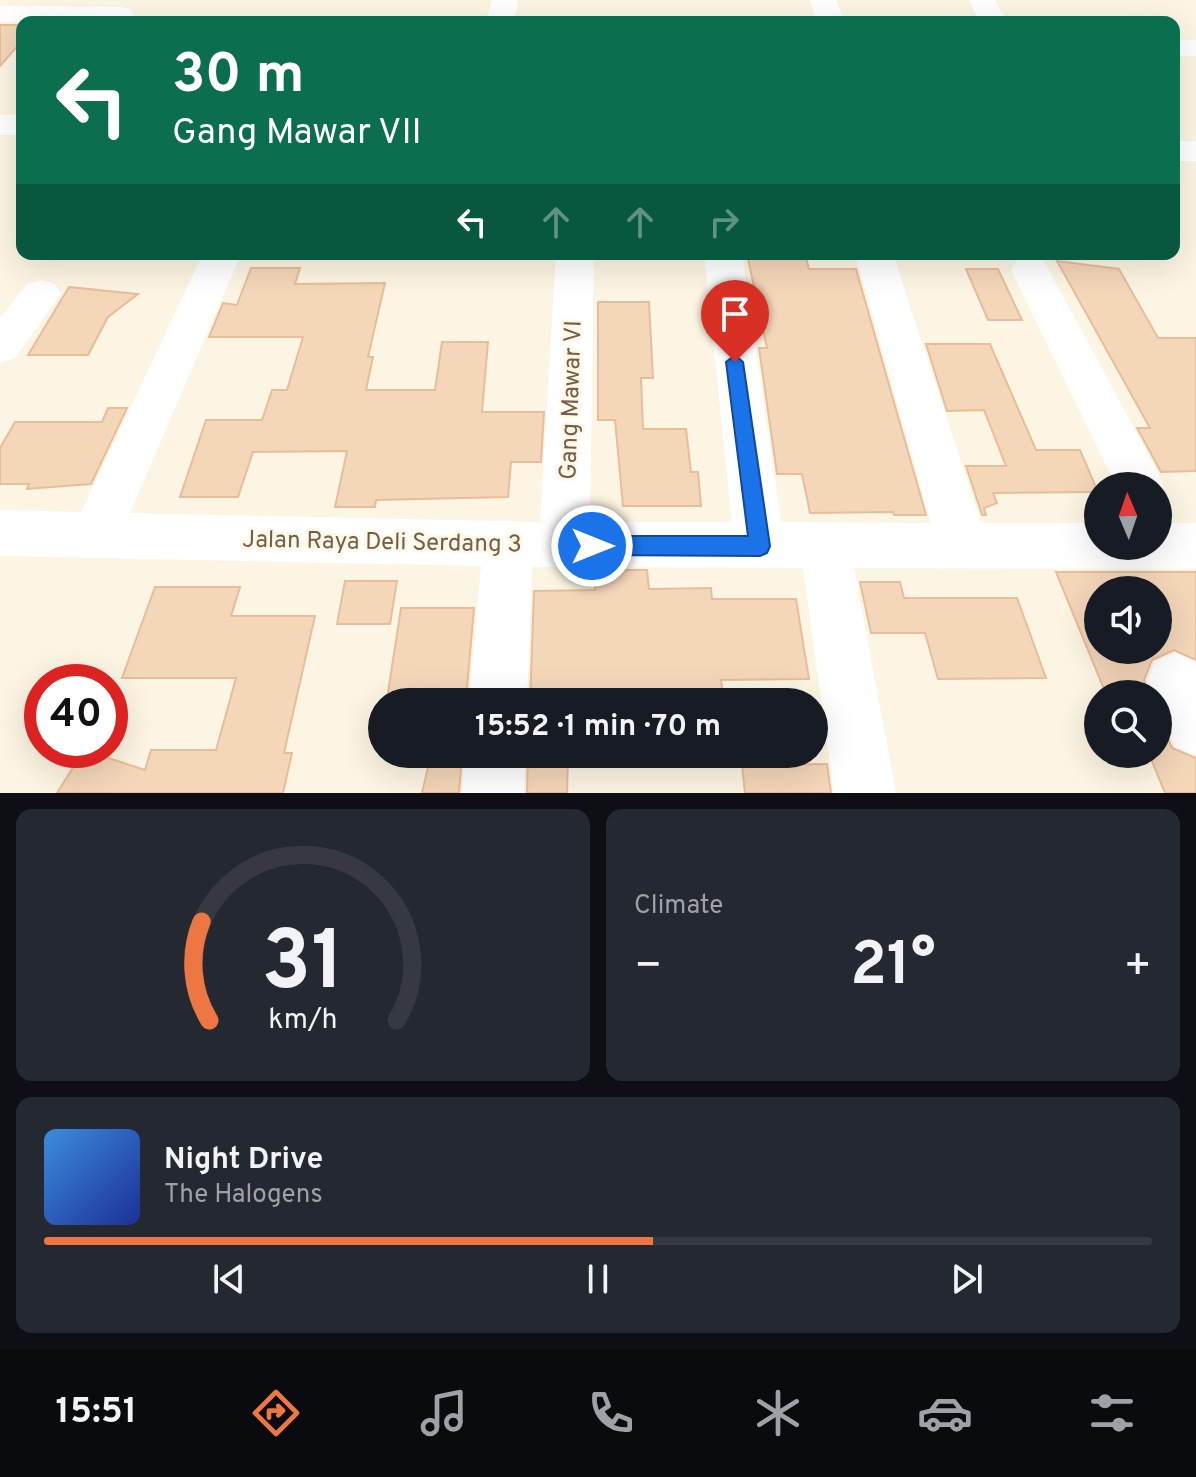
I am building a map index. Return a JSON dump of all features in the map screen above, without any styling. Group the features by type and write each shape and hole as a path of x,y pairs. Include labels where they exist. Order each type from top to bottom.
{"street":[{"path":"0,14 123,12"},
{"path":"96,535 219,260"},
{"name":"Gang Mawar VI","path":"564,545 575,260"},
{"path":"724,260 741,416 760,546"},
{"path":"876,260 963,546"},
{"path":"1030,270 1133,472"},
{"path":"0,347 41,294"},
{"name":"Jalan Raya Deli Serdang 3","path":"0,533 564,545 825,547 963,546 1175,538"},
{"path":"499,688 508,544"},
{"path":"825,547 865,793"},
{"path":"493,793 494,768"}],"building":[{"path":"0,25 16,25 16,48 0,66"},
{"path":"748,260 807,260 809,269 856,269 926,515 894,515 893,512 810,513 802,474 777,474 759,348 767,348"},
{"path":"1057,261 1119,269 1158,338 1196,338 1196,471 1161,472 1137,428 1150,428"},
{"path":"251,268 300,268 295,284 385,283 368,357 373,357 366,390 435,390 442,342 488,342 482,412 544,412 541,462 511,462 508,497 376,500 375,507 335,507 347,451 253,452 238,497 180,497 206,420 262,420 272,390 287,390 303,337 209,337 223,303 237,305"},
{"path":"966,269 998,269 1022,320 988,320"},
{"path":"69,287 138,294 108,317 88,355 28,355"},
{"path":"598,302 649,302 653,378 641,378 643,429 686,429 691,472 698,472 701,506 623,506 615,420 598,420"},
{"path":"926,344 990,344 1036,450 1080,450 1089,472 1084,472 1084,492 993,493 997,503 984,508 986,515 982,515 966,466 1006,466 984,410 947,411"},
{"path":"108,408 127,408 91,484 27,489 29,484 0,484 0,448 15,422 102,422"},
{"path":"594,570 647,570 649,589 711,588 712,599 796,599 809,679 721,680 722,688 531,688 534,591 595,590"},
{"path":"1056,572 1196,572 1196,660 1174,650 1172,576 1084,576 1084,640"},
{"path":"345,581 397,581 390,624 337,624"},
{"path":"860,582 900,582 904,598 1017,598 1046,678 938,679 925,633 871,633"},
{"path":"155,587 240,587 231,616 315,616 284,753 292,753 283,793 57,793 73,768 128,768 128,764 145,770 151,750 216,750 236,678 128,678 127,664"},
{"path":"401,608 474,608 467,688 389,688"},
{"path":"1094,664 1150,664 1144,680 1100,680"},
{"path":"1172,748 1196,758 1196,793 1165,793 1155,768 1172,768"},
{"path":"428,768 461,768 459,793 422,793"},
{"path":"528,768 568,768 567,793 527,793"},
{"path":"742,768 828,768 831,793 745,793"}],"route":[{"path":"592,546 760,546 735,362"}]}
